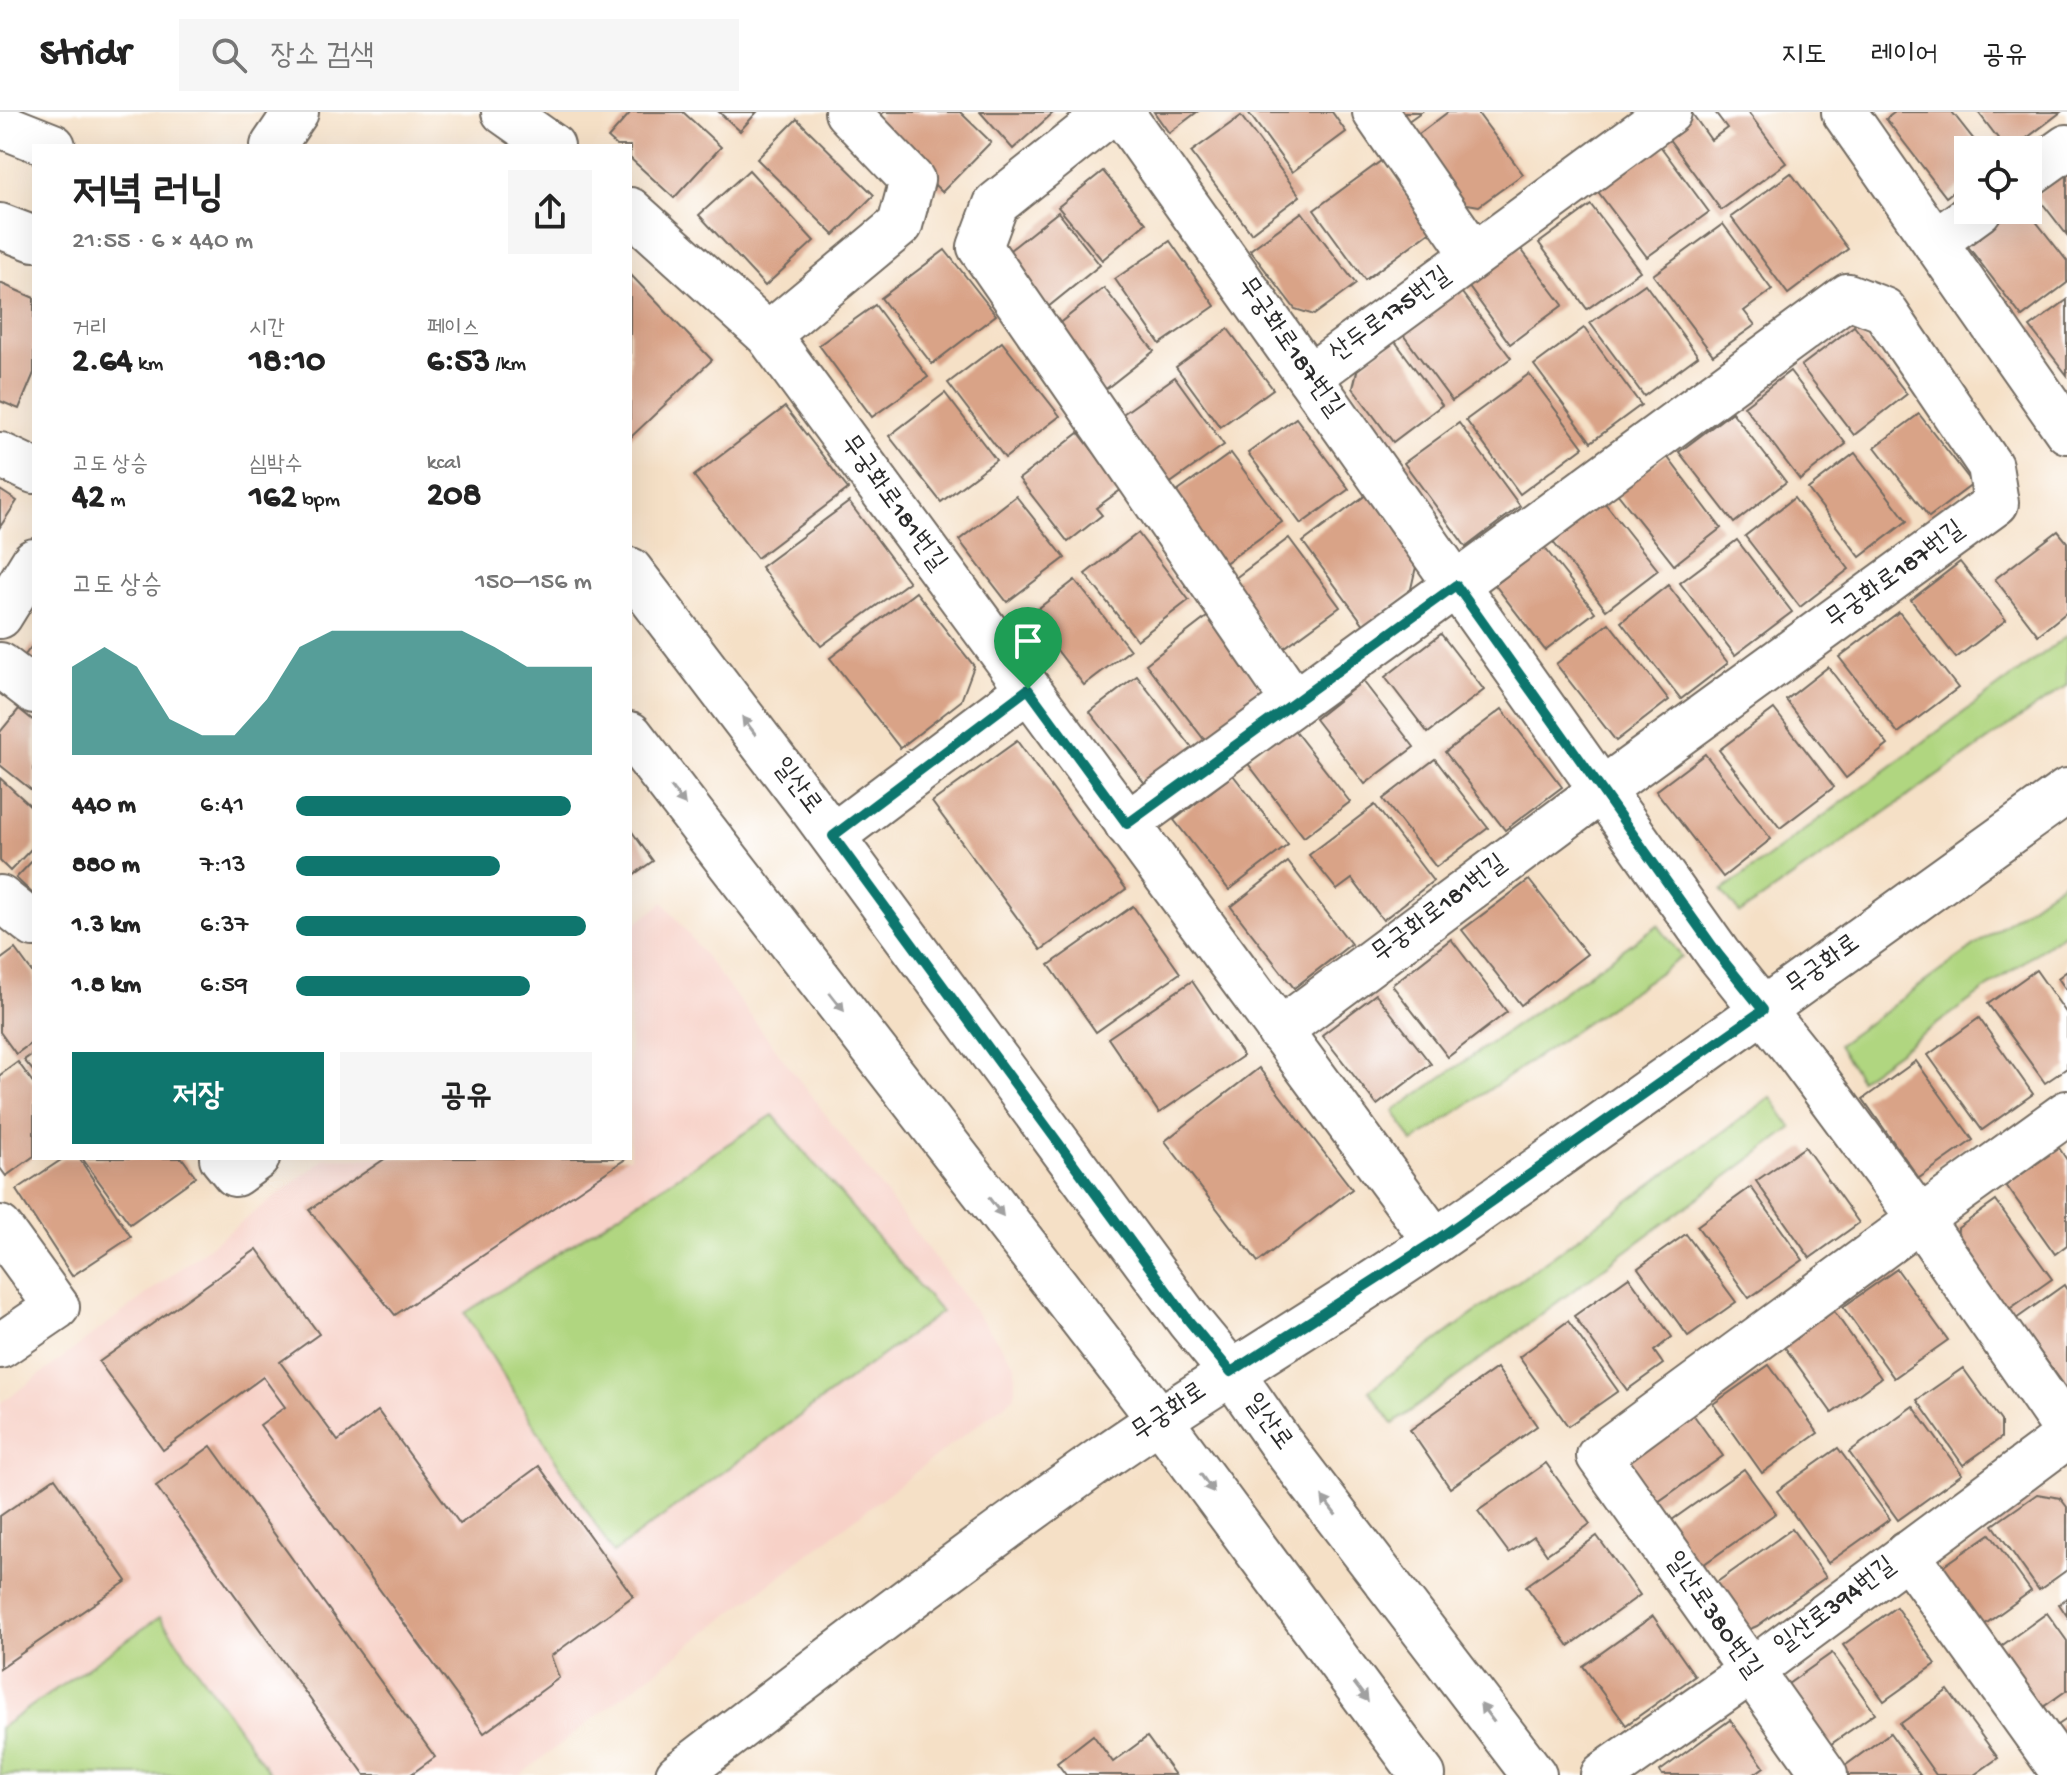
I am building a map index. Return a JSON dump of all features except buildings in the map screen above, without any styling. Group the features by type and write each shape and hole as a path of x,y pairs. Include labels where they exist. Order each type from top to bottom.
{"street":[{"path":"274,144 296,112"},
{"path":"504,112 549,144"},
{"path":"768,335 900,225 912,180 847,112"},
{"path":"1111,112 996,204 980,247 1294,702"},
{"name":"무궁화로187번길","path":"1121,112 1718,954 1763,1010"},
{"name":"산두로175번길","path":"1375,112 1474,255"},
{"path":"1844,112 2067,431"},
{"name":"산두로175번길","path":"1309,377 1474,255 1642,120"},
{"path":"0,125 48,144"},
{"path":"2042,165 2067,147"},
{"name":"무궁화로181번길","path":"632,212 768,335 1435,1241"},
{"path":"1935,242 1960,224"},
{"path":"0,226 32,238"},
{"name":"무궁화로187번길","path":"1456,585 1848,296 1884,310 1990,466 1996,503 1602,790"},
{"path":"0,455 32,470"},
{"path":"0,616 32,564"},
{"name":"일산로","path":"632,573 833,836 1279,1441 1534,1775"},
{"path":"1127,824 1456,585"},
{"path":"0,665 32,689"},
{"path":"833,836 1028,689"},
{"path":"632,737 1160,1420 1423,1775"},
{"name":"무궁화로181번길","path":"1279,1031 1602,790"},
{"name":"무궁화로","path":"678,1775 823,1663 1104,1457 1435,1241 2067,791"},
{"path":"0,898 32,923"},
{"name":"일산로394번길","path":"1603,1775 1751,1671 2067,1433 1920,1219 1763,1010"},
{"path":"1920,1219 2067,1113"},
{"name":"일산로380번길","path":"1825,1775 1599,1456 1920,1219"},
{"path":"0,1228 57,1307 0,1346"},
{"path":"1907,1554 2065,1775"}],"shaded area":[{"path":"664,902 1015,1364 1015,1396 520,1775 0,1775 0,1403 323,1160 632,1160 632,926"}],"green space":[{"path":"2067,636 2067,685 1740,914 1722,891"},
{"path":"2067,879 2067,931 1860,1079 1838,1045"},
{"path":"1658,925 1682,957 1413,1142 1394,1111"},
{"path":"1771,1097 1792,1128 1393,1424 1369,1390"},
{"path":"773,1115 941,1312 613,1553 465,1313"},
{"path":"160,1617 271,1775 0,1775 0,1728"}],"route":[{"path":"1456,585 1718,954 1763,1010 1435,1241 1231,1372 1189,1321 833,836 1028,689 1127,824 1456,585"}]}
